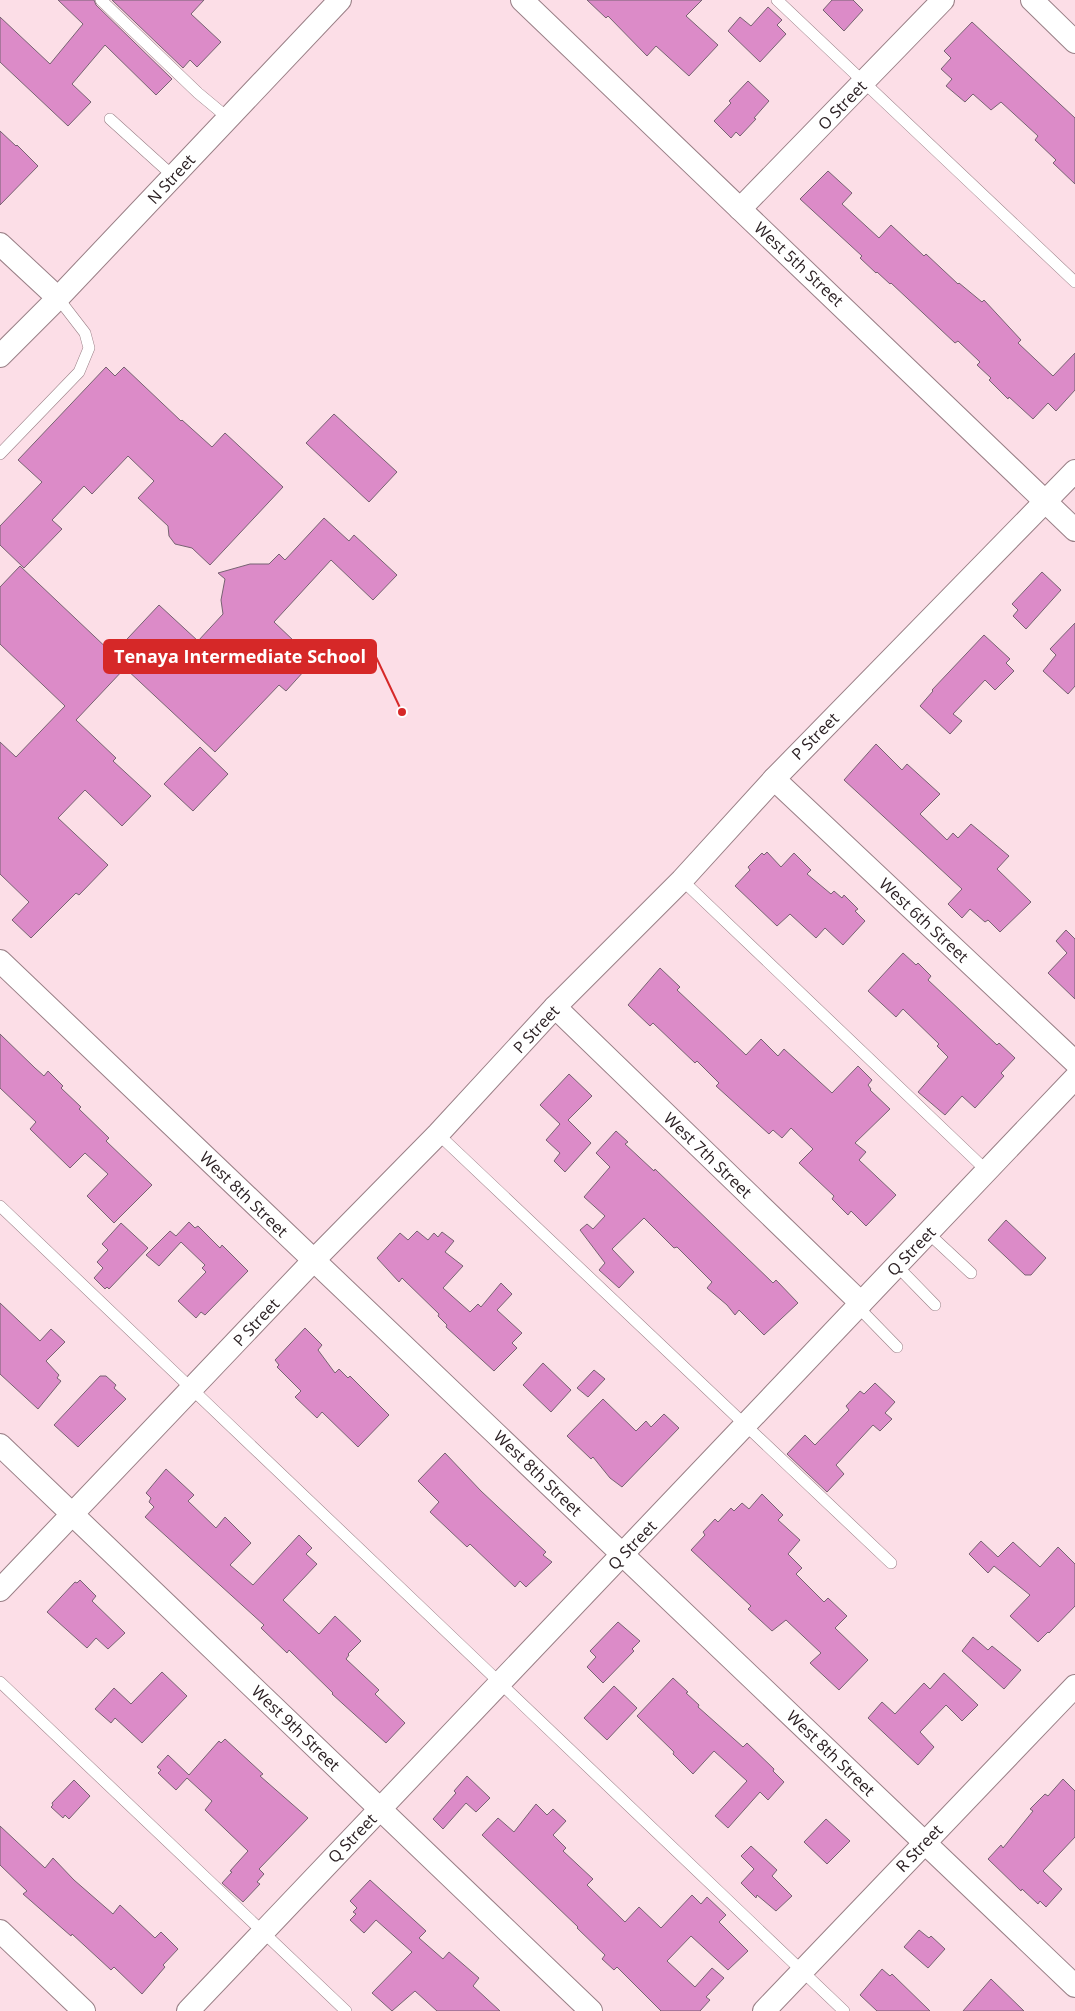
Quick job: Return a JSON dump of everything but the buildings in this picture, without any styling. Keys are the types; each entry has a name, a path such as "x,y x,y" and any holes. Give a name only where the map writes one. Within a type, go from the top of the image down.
{"street":[{"name":"N Street","path":"0,356 58,298 340,0"},
{"name":"West 5th Street","path":"522,0 1075,530"},
{"name":"O Street","path":"740,209 943,0"},
{"path":"1032,0 1075,42"},
{"path":"0,244 58,298"},
{"name":"P Street","path":"0,1590 314,1260 438,1134 556,1007 682,880 774,778 1075,471"},
{"name":"West 6th Street","path":"774,778 1075,1062"},
{"name":"West 8th Street","path":"4,972 314,1260 1075,1986"},
{"name":"West 7th Street","path":"556,1007 859,1305"},
{"name":"Q Street","path":"188,2011 1075,1078"},
{"name":"West 9th Street","path":"0,1445 591,2011"},
{"name":"R Street","path":"764,2011 1075,1686"},
{"path":"0,1931 84,2011"}],"lane":[{"path":"101,0 198,93 228,118"},
{"path":"777,0 1075,282"},
{"path":"110,119 173,176"},
{"path":"0,454 79,372 89,348 85,333 58,298"},
{"path":"682,880 987,1171"},
{"path":"438,1134 891,1564"},
{"path":"0,1206 844,2011"},
{"path":"928,1233 971,1273"},
{"path":"896,1266 935,1305"},
{"path":"859,1305 897,1348"},
{"path":"0,1682 346,2011"}],"place":[{"name":"Tenaya Intermediate School","path":"402,712"}]}
